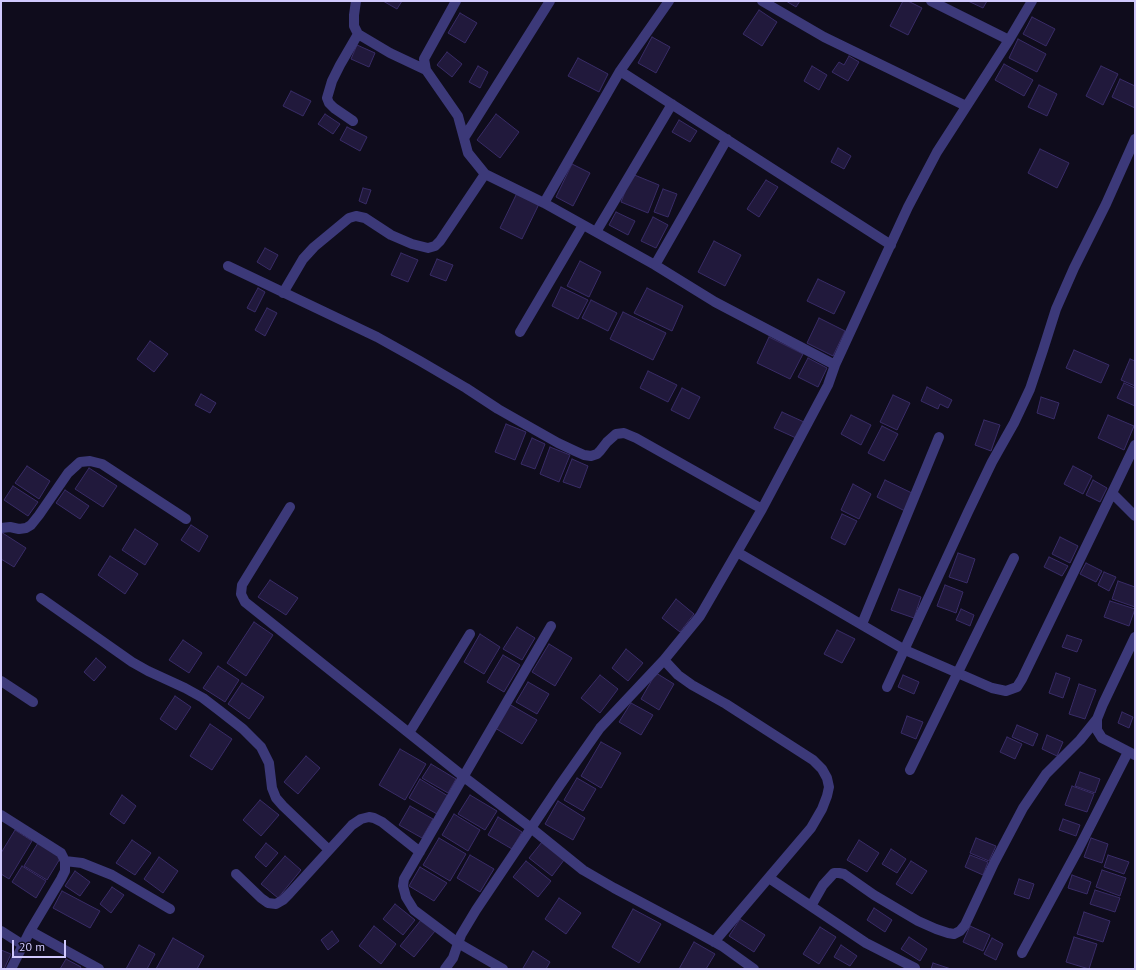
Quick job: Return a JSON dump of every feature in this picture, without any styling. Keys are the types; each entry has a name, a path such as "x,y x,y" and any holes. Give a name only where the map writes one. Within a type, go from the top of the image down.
{"street":[{"path":"356,1 354,26 358,34 390,53 426,70"},
{"path":"456,1 424,59 426,70 458,116 468,153 485,174 544,203 655,265 715,302 835,365"},
{"path":"464,138 550,1"},
{"path":"544,203 620,71 669,1"},
{"path":"762,1 824,37 966,106"},
{"path":"931,1 1009,40"},
{"path":"445,969 453,958 461,935 476,910 600,728 664,660 700,616 762,509 828,386 835,365 908,207 937,152 1009,40 1032,1"},
{"path":"353,120 334,108 329,103 327,98 332,81 340,64 358,34"},
{"path":"620,71 891,244"},
{"path":"596,232 672,104"},
{"path":"887,688 971,505 1030,389 1056,309 1074,268 1106,204 1135,138"},
{"path":"655,265 727,139"},
{"path":"283,293 303,259 314,247 349,218 356,216 365,218 391,235 412,244 428,248 435,246 440,241 485,174"},
{"path":"520,332 583,225"},
{"path":"228,266 377,337 466,388 498,409 575,451 591,456 597,454 616,434 624,433 636,438 762,509"},
{"path":"862,624 939,437"},
{"path":"737,552 905,650 957,674 992,688 1006,691 1017,687 1022,679 1135,445"},
{"path":"1,528 10,527 19,529 26,528 31,525 40,515 68,473 80,462 90,461 102,464 186,519"},
{"path":"1112,493 1135,516"},
{"path":"290,507 242,585 241,594 245,602 583,870 714,942 754,969"},
{"path":"910,770 1014,558"},
{"path":"41,598 132,662 203,698 243,730 261,747 269,763 272,788 276,798 282,806 329,850"},
{"path":"503,969 458,943 414,910 406,897 403,886 404,879 551,626"},
{"path":"409,733 470,634"},
{"path":"811,906 823,885 838,872 844,874 874,895 918,921 948,933 954,934 960,932 994,863 1024,808 1046,774 1080,740 1097,719 1135,637"},
{"path":"664,660 678,675 692,685 726,704 813,760 822,769 827,778 829,787 822,809 811,828 714,942"},
{"path":"1,681 33,702"},
{"path":"1022,953 1132,754 1102,738 1097,730 1097,719"},
{"path":"1,815 61,853 65,862 65,871 60,882 30,931 11,969"},
{"path":"236,874 261,898 268,903 276,904 290,894 352,825 361,819 369,817 382,822 420,852"},
{"path":"65,862 82,863 112,875 170,910"},
{"path":"770,878 866,943 915,968"},
{"path":"1,931 23,944"},
{"path":"30,931 99,969"}],"building":[{"path":"383,1 402,1 397,9"},
{"path":"786,1 800,1 796,7"},
{"path":"903,1 908,1 922,8 908,35 890,26"},
{"path":"968,1 987,1 983,8"},
{"path":"759,10 777,22 762,46 743,34"},
{"path":"460,13 477,23 465,43 448,33"},
{"path":"1032,17 1055,29 1046,46 1023,34"},
{"path":"652,37 670,47 656,73 638,63"},
{"path":"1018,39 1046,54 1037,72 1009,58"},
{"path":"357,45 375,53 369,67 351,59"},
{"path":"447,52 462,64 452,77 437,65"},
{"path":"849,56 859,62 848,81 832,72 839,62 844,65"},
{"path":"578,58 608,74 599,92 568,76"},
{"path":"1004,64 1033,80 1024,96 995,80"},
{"path":"478,66 488,72 480,88 469,82"},
{"path":"812,66 827,75 819,90 804,81"},
{"path":"1101,66 1118,74 1103,105 1086,96"},
{"path":"1120,79 1135,86 1135,108 1112,97"},
{"path":"1039,85 1057,94 1047,116 1028,107"},
{"path":"291,91 311,101 303,116 283,106"},
{"path":"325,114 340,124 333,134 318,124"},
{"path":"496,114 519,132 500,158 477,140"},
{"path":"679,120 697,131 690,142 672,132"},
{"path":"347,127 367,137 360,151 340,140"},
{"path":"838,148 851,156 844,169 831,162"},
{"path":"1040,149 1069,163 1057,188 1028,173"},
{"path":"572,164 590,173 573,206 556,197"},
{"path":"632,174 659,185 648,213 621,202"},
{"path":"766,180 778,187 759,217 747,209"},
{"path":"363,188 371,190 366,204 359,201"},
{"path":"663,189 677,194 668,217 654,212"},
{"path":"517,193 539,204 522,239 500,228"},
{"path":"616,212 635,221 628,235 609,225"},
{"path":"653,217 668,225 656,248 641,241"},
{"path":"714,241 741,255 725,286 698,272"},
{"path":"265,248 278,255 270,270 257,262"},
{"path":"401,253 418,260 408,282 391,275"},
{"path":"437,259 453,265 446,281 430,275"},
{"path":"580,261 601,272 589,297 567,286"},
{"path":"818,279 845,292 834,314 807,301"},
{"path":"561,287 588,300 578,319 552,306"},
{"path":"258,288 265,292 255,312 247,308"},
{"path":"647,288 683,306 672,331 634,313"},
{"path":"591,300 617,313 608,331 582,318"},
{"path":"267,308 277,313 265,336 255,330"},
{"path":"623,312 666,333 653,360 610,339"},
{"path":"819,318 845,331 833,356 807,343"},
{"path":"769,337 803,354 790,379 757,363"},
{"path":"150,341 168,354 154,372 137,359"},
{"path":"1074,350 1109,365 1101,383 1066,368"},
{"path":"808,358 827,368 818,387 798,377"},
{"path":"1130,359 1135,361 1135,386 1121,380"},
{"path":"648,371 677,385 668,402 640,388"},
{"path":"1124,383 1135,388 1135,406 1117,398"},
{"path":"927,387 952,400 948,408 940,404 938,409 921,401"},
{"path":"682,388 700,397 689,419 671,410"},
{"path":"201,394 216,403 210,413 195,405"},
{"path":"893,395 910,403 897,430 880,422"},
{"path":"1041,397 1059,403 1054,419 1037,413"},
{"path":"782,412 804,422 796,438 774,428"},
{"path":"851,415 871,425 861,445 841,434"},
{"path":"1108,415 1134,426 1124,450 1098,438"},
{"path":"984,420 1000,425 991,451 975,445"},
{"path":"506,424 526,432 515,460 495,452"},
{"path":"882,426 898,434 884,461 868,453"},
{"path":"532,438 545,444 535,469 521,464"},
{"path":"550,447 570,455 559,482 540,474"},
{"path":"572,459 588,466 580,488 563,482"},
{"path":"27,466 50,481 39,499 15,483"},
{"path":"1073,466 1092,476 1083,494 1064,484"},
{"path":"89,468 117,486 103,507 75,489"},
{"path":"885,480 914,494 905,511 877,497"},
{"path":"1093,480 1107,488 1100,502 1086,495"},
{"path":"853,484 871,494 859,519 841,510"},
{"path":"13,486 38,502 28,516 4,500"},
{"path":"65,490 89,506 80,519 56,503"},
{"path":"842,514 857,521 845,545 831,538"},
{"path":"191,525 208,536 199,552 181,540"},
{"path":"135,529 158,544 145,565 122,550"},
{"path":"1,532 26,548 14,567 1,559"},
{"path":"1060,537 1078,546 1070,563 1052,554"},
{"path":"958,553 975,559 967,583 949,577"},
{"path":"110,556 138,574 125,594 98,575"},
{"path":"1049,557 1068,566 1062,576 1044,567"},
{"path":"1086,563 1102,571 1096,582 1080,574"},
{"path":"1104,572 1116,577 1109,591 1098,585"},
{"path":"270,580 298,598 286,615 258,597"},
{"path":"1118,581 1135,587 1135,607 1112,599"},
{"path":"945,585 963,592 956,613 937,606"},
{"path":"899,589 921,597 914,618 891,610"},
{"path":"676,599 694,614 680,632 662,618"},
{"path":"1110,601 1135,609 1129,626 1104,617"},
{"path":"961,609 974,615 970,626 956,620"},
{"path":"254,622 273,635 246,676 227,663"},
{"path":"517,627 535,638 522,660 503,649"},
{"path":"837,630 855,639 842,663 824,654"},
{"path":"480,634 500,647 484,674 464,662"},
{"path":"1067,635 1082,640 1077,652 1062,647"},
{"path":"183,640 202,653 189,673 169,660"},
{"path":"549,644 572,658 555,686 532,672"},
{"path":"626,649 643,663 628,681 612,668"},
{"path":"503,655 520,665 504,692 487,682"},
{"path":"96,658 106,667 94,681 84,672"},
{"path":"218,666 239,680 225,702 203,688"},
{"path":"656,673 674,684 659,710 641,699"},
{"path":"1056,673 1070,678 1063,698 1049,693"},
{"path":"600,675 618,689 600,713 581,698"},
{"path":"903,675 919,682 914,694 898,687"},
{"path":"528,682 549,694 537,714 516,702"},
{"path":"242,683 264,697 249,719 228,704"},
{"path":"1079,684 1096,690 1085,719 1069,714"},
{"path":"175,696 191,707 176,730 160,719"},
{"path":"631,703 653,715 641,735 619,722"},
{"path":"509,704 537,720 522,744 495,728"},
{"path":"1122,712 1133,717 1129,728 1118,723"},
{"path":"907,716 923,722 916,739 901,733"},
{"path":"210,724 232,739 212,770 190,756"},
{"path":"1017,725 1038,734 1033,746 1012,737"},
{"path":"1047,735 1063,742 1057,756 1042,749"},
{"path":"1007,737 1022,744 1015,759 1000,752"},
{"path":"601,742 621,753 601,788 581,776"},
{"path":"400,749 426,764 405,800 379,785"},
{"path":"306,756 320,768 298,794 284,782"},
{"path":"431,764 456,779 448,793 422,778"},
{"path":"1080,772 1100,779 1095,793 1075,786"},
{"path":"577,778 596,789 583,811 564,800"},
{"path":"420,779 448,796 437,814 409,798"},
{"path":"1072,786 1094,794 1087,812 1065,805"},
{"path":"122,795 136,806 124,824 110,814"},
{"path":"470,795 497,811 485,830 458,814"},
{"path":"260,800 279,815 261,836 243,820"},
{"path":"558,801 585,818 573,840 545,824"},
{"path":"410,806 433,819 422,838 399,825"},
{"path":"454,814 480,830 468,851 442,835"},
{"path":"498,817 522,832 512,849 488,835"},
{"path":"1063,819 1080,825 1076,836 1059,830"},
{"path":"15,830 32,841 9,879 1,874 1,853"},
{"path":"439,838 466,854 450,881 423,865"},
{"path":"976,838 996,846 989,861 970,853"},
{"path":"1091,838 1108,844 1102,863 1084,857"},
{"path":"132,840 151,853 135,875 116,863"},
{"path":"859,840 879,853 867,872 847,860"},
{"path":"542,842 564,860 552,876 529,858"},
{"path":"38,843 61,857 47,880 24,866"},
{"path":"266,843 278,853 266,867 255,857"},
{"path":"891,849 906,859 897,873 882,864"},
{"path":"470,855 494,869 480,892 457,878"},
{"path":"970,855 988,862 983,875 965,867"},
{"path":"1108,855 1129,862 1124,874 1104,867"},
{"path":"285,856 301,870 278,898 261,884"},
{"path":"159,857 178,871 163,893 144,879"},
{"path":"526,861 551,881 538,897 513,877"},
{"path":"911,861 927,871 912,894 896,884"},
{"path":"22,866 46,881 36,898 12,882"},
{"path":"420,867 447,883 434,901 409,886"},
{"path":"1102,870 1126,878 1120,896 1096,887"},
{"path":"75,871 90,882 80,896 65,886"},
{"path":"1072,875 1091,882 1087,894 1068,888"},
{"path":"1019,879 1034,884 1029,899 1014,894"},
{"path":"112,887 124,895 111,913 100,904"},
{"path":"1095,890 1120,898 1115,912 1090,904"},
{"path":"62,891 100,911 90,928 53,908"},
{"path":"559,898 581,913 566,934 545,919"},
{"path":"395,904 415,920 403,935 383,919"},
{"path":"874,908 892,920 885,932 867,920"},
{"path":"633,909 661,924 639,963 612,947"},
{"path":"1084,912 1110,921 1103,942 1077,934"},
{"path":"740,919 765,935 754,952 729,936"},
{"path":"421,920 435,931 414,957 400,946"},
{"path":"374,926 396,944 381,964 359,946"},
{"path":"970,926 990,935 983,951 963,942"},
{"path":"820,927 836,937 819,964 803,954"},
{"path":"332,931 339,941 328,950 321,940"},
{"path":"909,937 927,949 920,961 901,949"},
{"path":"1074,937 1097,944 1089,969 1066,962"},
{"path":"173,938 204,956 197,969 156,969"},
{"path":"992,938 1003,944 996,960 984,954"},
{"path":"694,942 715,954 706,969 679,969"},
{"path":"139,945 155,954 147,969 126,969"},
{"path":"841,945 857,956 850,966 834,957"},
{"path":"1,950 11,954 4,969 1,969"},
{"path":"533,951 550,962 546,969 523,968"},
{"path":"66,959 81,967 80,969 60,969"},
{"path":"933,963 951,969 931,969"}]}
